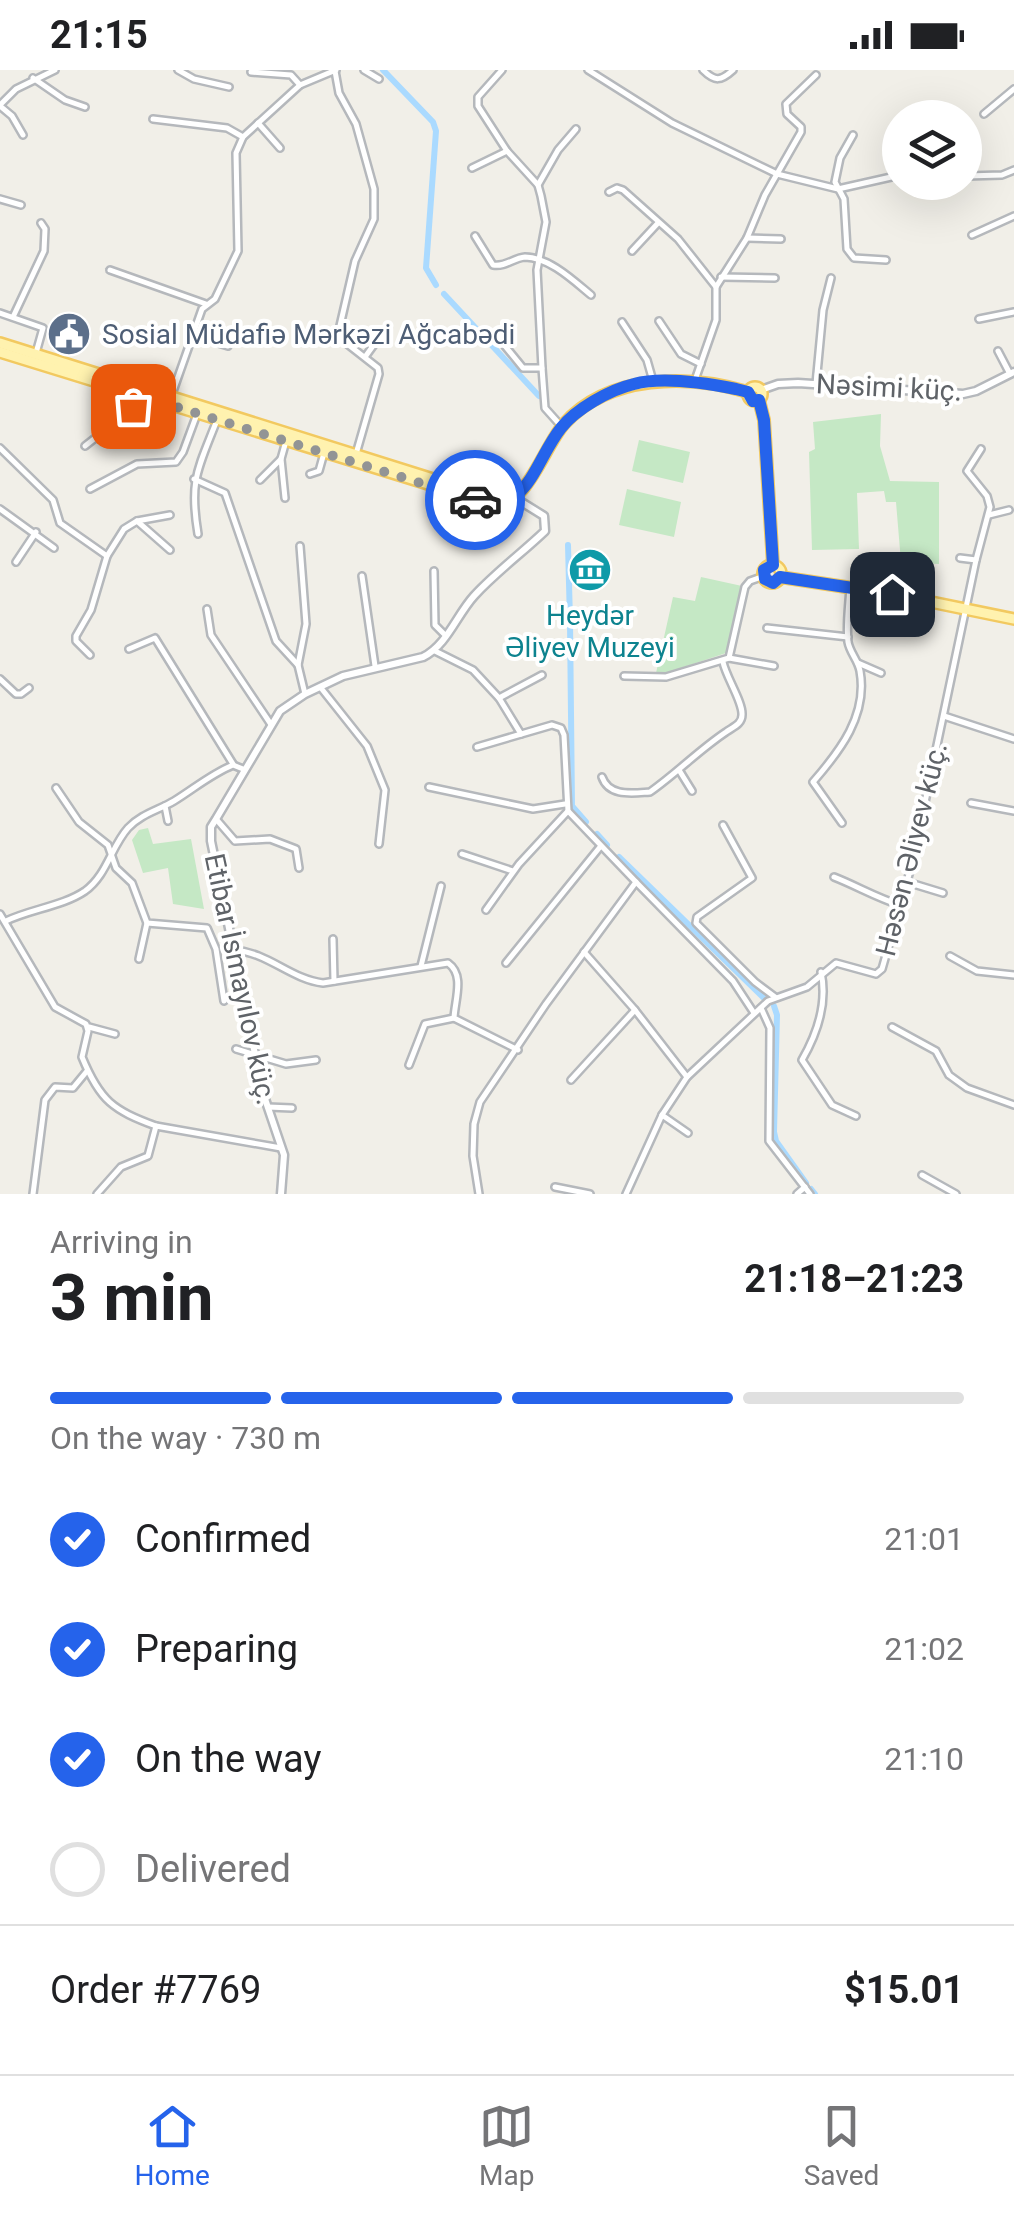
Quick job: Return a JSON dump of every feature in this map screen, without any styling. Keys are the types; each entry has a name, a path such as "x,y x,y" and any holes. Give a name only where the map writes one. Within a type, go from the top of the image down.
{"main road":[{"path":"0,346 496,498 516,498"},
{"path":"0,346 138,395 487,504 504,504 516,498 562,427 609,394 653,382 748,392 752,387 760,395 764,420 773,565 780,571 780,577"},
{"path":"773,565 766,567 764,576 770,583 780,577 850,587 1014,619"}],"street":[{"path":"23,135 12,116 0,106 16,88 55,70"},
{"path":"178,70 194,79 229,87"},
{"path":"171,397 206,304 215,299 238,251 236,153 243,137 300,85 335,70 340,93 356,124 374,189 374,219 355,261 339,330 341,339 378,368 380,374 356,454"},
{"path":"364,70 379,79"},
{"path":"502,70 478,96 478,106 507,150 538,186 546,222 538,260 537,294 545,408 562,427"},
{"path":"588,70 672,123 776,174 838,189 882,179"},
{"path":"703,70 718,80 733,70"},
{"path":"251,72 291,75 300,85"},
{"path":"694,384 716,320 716,287 801,132 801,127 787,114 786,104 816,75"},
{"path":"33,78 64,100 85,107"},
{"path":"984,114 1014,89"},
{"path":"153,120 227,128 243,137"},
{"path":"258,123 280,148"},
{"path":"538,186 558,150 576,129"},
{"path":"853,135 840,158 835,182 844,199 849,255 886,260"},
{"path":"472,168 507,150"},
{"path":"982,176 1014,170"},
{"path":"609,192 624,190 678,238 716,287"},
{"path":"0,198 21,205"},
{"path":"972,235 1014,216"},
{"path":"13,317 44,251 45,229 41,223"},
{"path":"632,250 658,223"},
{"path":"475,236 498,267 520,258 538,260 591,295"},
{"path":"746,238 781,239"},
{"path":"110,270 206,304"},
{"path":"721,276 775,278"},
{"path":"816,384 831,278"},
{"path":"0,312 42,328 36,354"},
{"path":"979,318 1014,312"},
{"path":"622,322 646,360 653,382"},
{"path":"659,322 681,354 701,364"},
{"path":"192,336 228,346"},
{"path":"364,358 378,339"},
{"path":"506,346 523,368 542,368"},
{"path":"998,351 1012,373"},
{"name":"Nəsimi küç.","path":"760,395 778,384 963,394 1012,373"},
{"path":"85,446 127,413 138,395"},
{"path":"90,489 137,464 176,462 197,414"},
{"path":"198,534 192,499 194,479 217,420"},
{"path":"286,441 281,459 286,498"},
{"path":"0,448 53,500 60,523 108,556"},
{"path":"981,449 967,471 987,496 989,514 1009,510"},
{"path":"310,474 319,471 324,453"},
{"path":"260,480 281,459"},
{"path":"194,479 225,493 276,640 298,665"},
{"path":"516,498 544,516 545,531 511,558 470,600 434,651 474,670 499,698 521,734"},
{"path":"0,509 54,548"},
{"name":"Həsən Əliyev küç.","path":"626,1194 662,1115 687,1077 761,1008 775,996 807,988 836,963 876,974 882,969 907,882 989,514"},
{"path":"90,656 76,636 91,610 108,556 124,529 170,515"},
{"path":"138,522 170,550"},
{"path":"16,562 36,532"},
{"path":"300,546 306,624 298,665 305,694"},
{"path":"960,558 976,560"},
{"path":"434,570 436,625 445,635"},
{"path":"362,576 375,666"},
{"path":"602,777 612,791 650,792 742,719 726,660 745,587 764,576"},
{"path":"842,824 813,782 852,729 861,680 848,637 850,587"},
{"path":"207,609 211,635 270,723"},
{"path":"767,628 848,637"},
{"path":"129,649 156,638 233,764 242,769"},
{"name":"Etibar İsmayılov küç.","path":"281,1194 281,1148 255,1053 211,841 216,819 242,769 280,711 343,676 434,651"},
{"path":"624,676 666,677 726,660 774,666"},
{"path":"858,663 882,672"},
{"path":"499,698 542,675"},
{"path":"0,678 16,694 29,688"},
{"path":"321,688 366,746 385,790 379,844"},
{"path":"944,716 1014,739"},
{"path":"477,747 552,725 560,728 564,735 566,808 733,982 755,1014"},
{"path":"6,921 32,908 82,893 100,875 130,826 233,764"},
{"path":"679,770 692,791"},
{"path":"429,786 533,808 566,808"},
{"path":"56,788 79,822 108,845 116,868 132,882 147,923 139,959"},
{"path":"971,803 1014,812"},
{"path":"164,806 168,821"},
{"path":"486,910 566,808"},
{"path":"216,819 235,840 270,839 296,849 299,868"},
{"path":"724,825 752,878 697,918 696,923 764,990 775,996"},
{"path":"506,963 600,847"},
{"path":"612,860 620,852"},
{"path":"462,854 513,871"},
{"path":"834,877 901,905"},
{"path":"478,1194 472,1156 480,1102 636,882"},
{"path":"907,882 943,893"},
{"path":"422,966 440,886"},
{"path":"0,914 55,1007 88,1028 114,1034"},
{"name":"Etibar İsmayılov küç.","path":"147,923 207,928 216,949 224,1000"},
{"path":"333,939 334,981"},
{"path":"234,950 265,956 313,982 448,963 457,970 454,1018"},
{"path":"584,952 636,1010 687,1077"},
{"path":"950,956 976,970 1014,975"},
{"path":"822,972 819,1026 802,1060 832,1105 856,1116"},
{"path":"761,1008 770,1028 769,1141 810,1194"},
{"path":"571,1080 636,1010"},
{"path":"409,1065 425,1024 454,1018 518,1050"},
{"path":"892,1026 936,1051 948,1075 967,1088 1014,1105"},
{"path":"88,1028 82,1057 108,1104 156,1126 281,1148"},
{"path":"236,1049 286,1064 316,1060"},
{"path":"33,1194 45,1100 55,1087 74,1088 88,1071"},
{"path":"268,1107 292,1108"},
{"path":"662,1115 688,1133"},
{"path":"96,1194 121,1167 148,1156 156,1126"},
{"path":"922,1175 956,1194"},
{"path":"556,1187 590,1194"},
{"path":"797,1194 804,1187"}],"green space":[{"path":"881,414 880,446 890,481 939,482 939,564 901,562 896,502 886,502 884,491 857,493 859,549 812,550 809,452 815,449 813,422"},
{"path":"639,440 690,452 683,483 632,471"},
{"path":"627,489 681,502 674,537 619,525"},
{"path":"701,577 742,586 729,652 656,673 673,597 695,601"},
{"path":"148,828 153,844 191,839 204,909 173,904 168,868 143,873 132,840 139,830"}],"waterway":[{"path":"383,70 433,122 436,131 426,268 436,285"},
{"path":"444,294 539,396"},
{"path":"568,545 570,621"},
{"path":"570,622 572,806 586,822"},
{"path":"597,834 607,845"},
{"path":"619,857 765,999"},
{"path":"774,1006 774,1132 776,1141 806,1183"},
{"path":"811,1189 815,1194"}],"way so far":[{"path":"133,406 138,395 475,500"}],"place":[{"name":"Sosial Müdafiə Mərkəzi Ağcabədi","path":"69,334"},
{"name":"Heydər Əliyev Muzeyi","path":"590,570"}],"route":[{"path":"475,500 496,505 516,498 562,427 594,402 628,386 653,382 736,389 748,392 753,401 759,400 764,420 773,565 764,570 765,579 773,583 780,577 892,594"}]}
